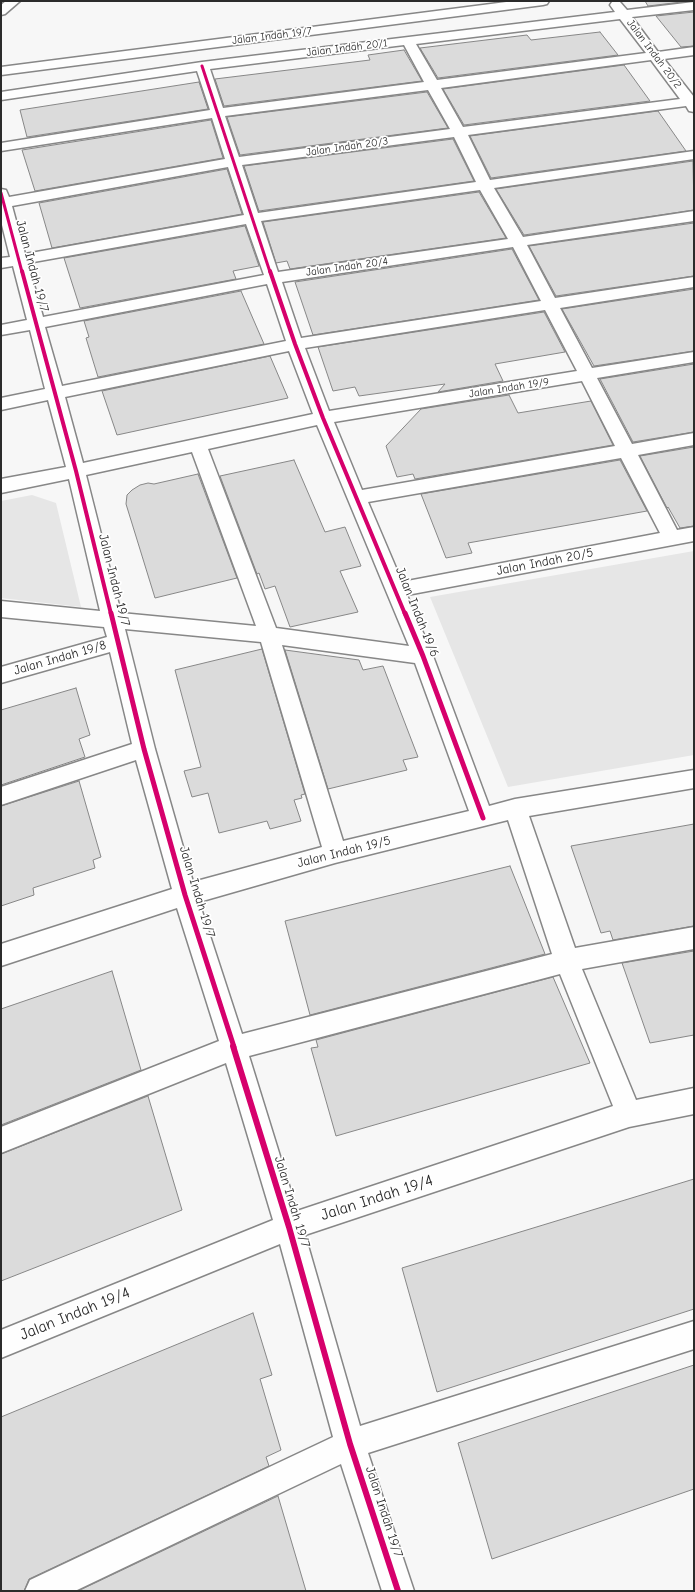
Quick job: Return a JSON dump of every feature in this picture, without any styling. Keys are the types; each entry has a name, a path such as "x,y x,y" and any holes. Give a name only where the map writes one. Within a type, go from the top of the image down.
{"street":[{"path":"1,11 14,1"},
{"name":"Jalan Indah 19/7","path":"1,71 543,1"},
{"name":"Jalan Indah 20/2","path":"613,1 693,104"},
{"name":"Jalan Indah 20/1","path":"1,96 202,66 694,6"},
{"path":"408,41 459,132 485,186 518,242 672,538"},
{"path":"1,147 217,113 694,51"},
{"name":"Jalan Indah 19/6","path":"202,66 295,344 323,418 397,590 483,818"},
{"name":"Jalan Indah 20/3","path":"2,200 234,162 459,132 693,104"},
{"path":"10,262 252,218 694,155"},
{"name":"Jalan Indah 19/7","path":"2,200 10,262 36,324 56,392 144,749 185,895 289,1227 350,1444 398,1591"},
{"name":"Jalan Indah 20/4","path":"1,330 273,278 694,216"},
{"path":"1,404 295,344 694,282"},
{"name":"Jalan Indah 19/9","path":"76,471 323,418 694,357"},
{"path":"358,497 694,439"},
{"path":"198,445 269,635 335,853"},
{"path":"1,486 76,471"},
{"name":"Jalan Indah 20/5","path":"397,590 694,534"},
{"path":"1,610 269,635 423,656"},
{"name":"Jalan Indah 19/8","path":"1,675 118,642"},
{"path":"1,796 144,749"},
{"name":"Jalan Indah 19/5","path":"1,955 185,895 335,853 515,810 694,779"},
{"path":"515,810 567,961 629,1114"},
{"path":"1,1140 234,1048 567,961 694,938"},
{"name":"Jalan Indah 19/4","path":"1,1344 289,1227 629,1114 694,1100"},
{"path":"41,1591 350,1444 694,1335"}],"shaded area":[{"path":"32,495 56,503 81,607 1,598 1,501"},
{"path":"694,551 694,755 508,787 430,597"}],"building":[{"path":"645,1 690,1 648,6"},
{"path":"694,12 694,46 681,47 656,16"},
{"path":"600,32 618,55 438,78 420,48 527,35 531,40"},
{"path":"404,50 422,81 224,106 215,79 370,60 368,55"},
{"path":"624,65 650,101 464,125 443,89"},
{"path":"199,82 208,109 27,137 20,110"},
{"path":"427,92 448,128 240,155 227,117"},
{"path":"658,111 686,151 491,178 470,136"},
{"path":"211,120 223,158 35,191 22,150"},
{"path":"453,139 474,181 259,211 244,166"},
{"path":"693,161 694,210 524,235 496,189"},
{"path":"227,169 242,214 52,248 39,203"},
{"path":"479,192 506,238 290,269 287,261 276,263 263,222"},
{"path":"694,223 694,276 556,296 529,246"},
{"path":"245,226 259,266 233,271 236,279 80,308 64,258"},
{"path":"512,249 539,300 313,335 295,282"},
{"path":"694,289 694,351 594,366 562,309"},
{"path":"241,291 264,344 98,377 86,338 89,337 84,321"},
{"path":"544,312 565,352 495,364 503,381 438,392 445,384 359,396 355,387 333,391 318,347"},
{"path":"270,356 288,398 117,435 102,391"},
{"path":"694,364 694,432 633,442 600,379"},
{"path":"509,395 518,413 591,401 613,445 415,479 413,474 397,477 386,446 421,409"},
{"path":"694,447 694,526 680,528 668,507 667,508 640,456"},
{"path":"294,460 325,532 345,527 361,566 340,571 358,612 290,627 275,586 265,589 259,573 257,574 220,476"},
{"path":"620,460 647,511 468,543 472,553 446,558 421,494"},
{"path":"198,474 237,578 155,598 126,504 127,495 140,485 148,483 154,484"},
{"path":"262,649 305,794 301,795 302,798 294,800 301,821 270,829 267,821 219,833 208,793 192,797 184,771 201,767 175,670"},
{"path":"285,650 359,660 363,670 383,666 418,757 403,760 407,770 328,789"},
{"path":"76,688 90,735 79,739 85,757 1,785 1,710"},
{"path":"79,781 101,857 93,860 95,868 33,888 34,895 1,906 1,806"},
{"path":"694,824 694,926 613,940 610,931 601,933 571,846"},
{"path":"510,866 545,954 310,1015 285,921"},
{"path":"694,951 694,1035 650,1043 622,963"},
{"path":"112,971 141,1070 1,1125 1,1009"},
{"path":"553,977 590,1063 336,1136 311,1048 318,1047 316,1040"},
{"path":"148,1096 182,1210 1,1281 1,1154"},
{"path":"694,1179 694,1309 437,1392 402,1268"},
{"path":"253,1313 272,1375 260,1379 281,1450 266,1457 269,1466 29,1579 24,1591 1,1591 1,1417"},
{"path":"694,1365 694,1489 492,1559 458,1443"},
{"path":"278,1496 306,1591 78,1591"}],"cycle path":[{"path":"202,66 295,344 323,418 423,656 483,818"},
{"path":"1,193 76,471 144,749 185,895 289,1227 350,1444 398,1591"}]}
